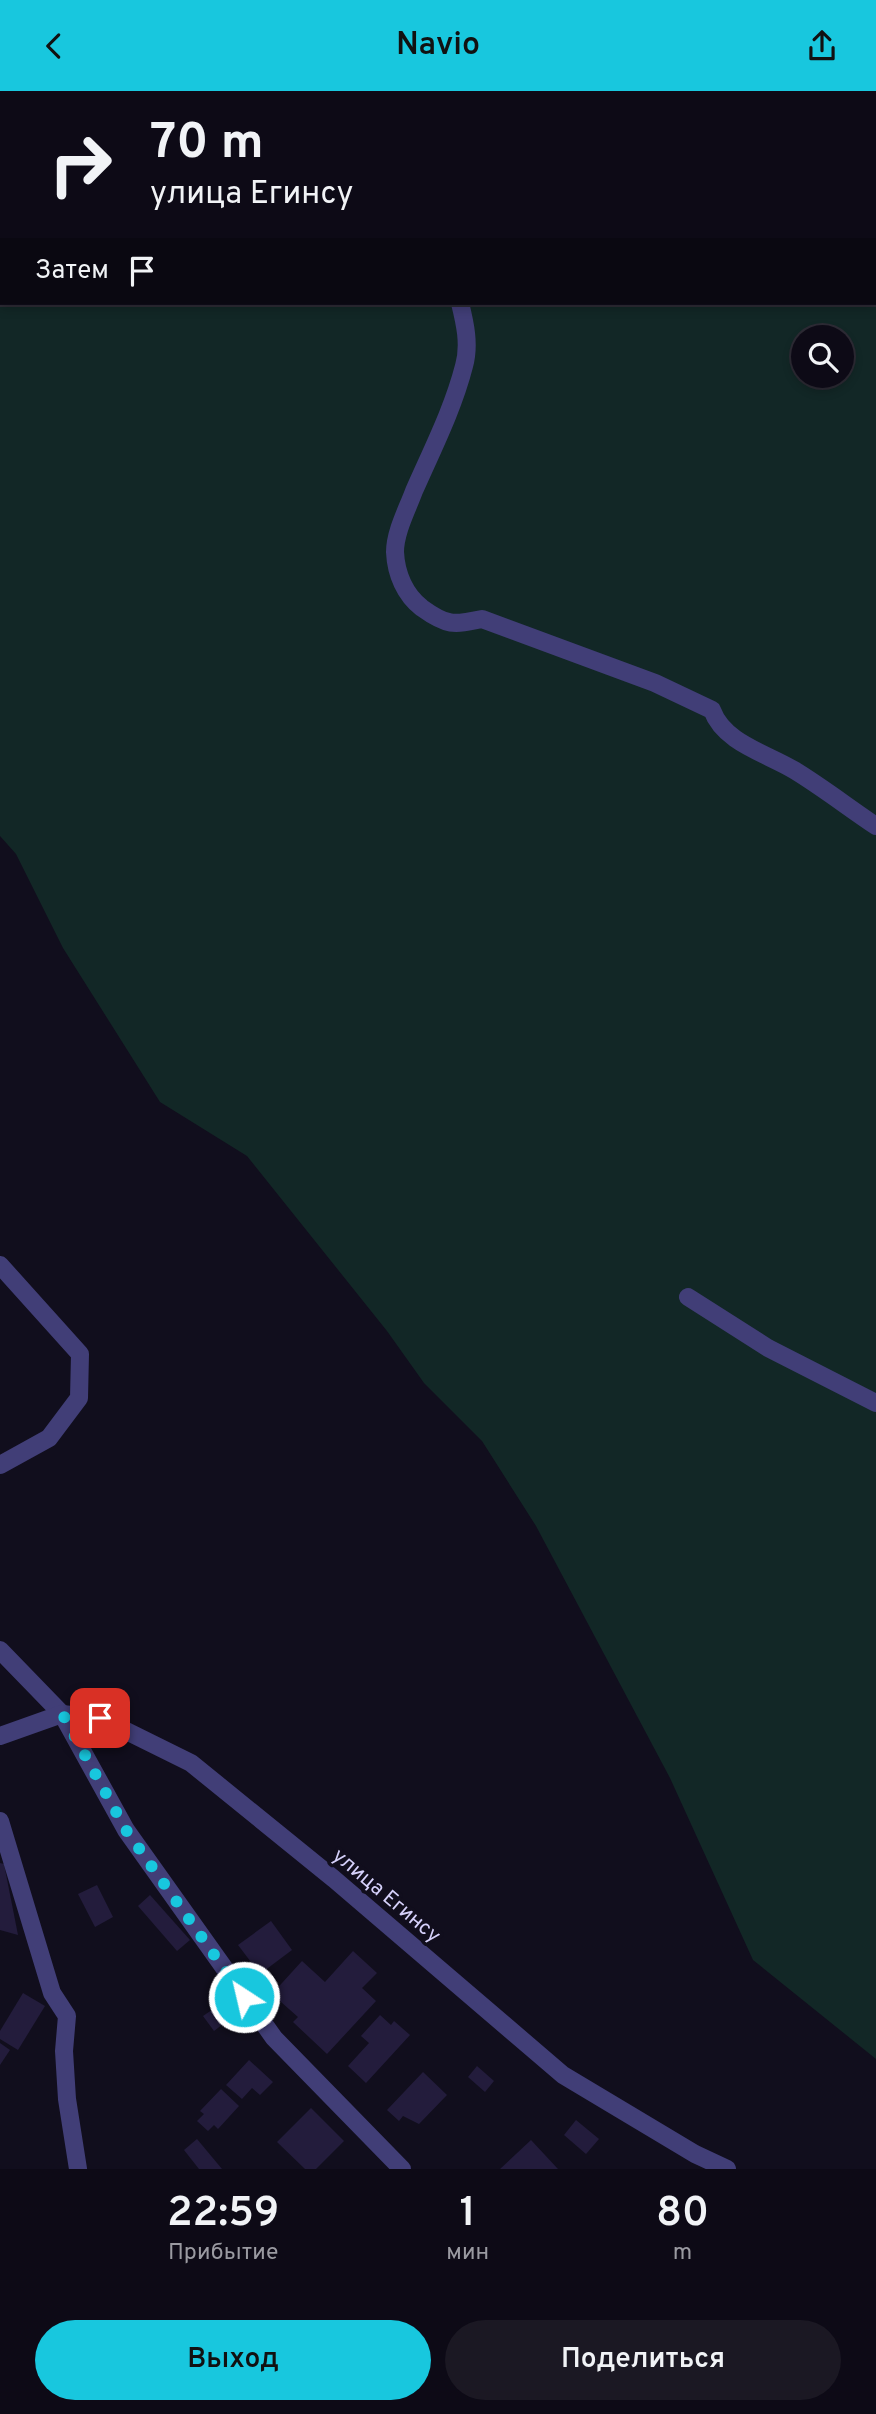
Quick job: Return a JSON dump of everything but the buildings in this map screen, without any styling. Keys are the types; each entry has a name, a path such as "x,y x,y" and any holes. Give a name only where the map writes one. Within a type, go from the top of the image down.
{"street":[{"path":"461,305 467,329 465,363 454,398 402,520 395,551 399,577 411,600 432,615 453,625 482,619 654,683 712,710 716,721 734,738 794,770 876,827"},
{"path":"0,1265 80,1354 79,1398 49,1438 0,1465"},
{"path":"688,1297 768,1348 876,1403"},
{"path":"0,1650 62,1713 126,1830 274,2038 402,2169"},
{"name":"улица Егинсу","path":"0,1737 62,1713 100,1718 191,1763 334,1879 563,2075 695,2154 727,2169"},
{"path":"0,1821 52,1993 67,2016 67,2099 78,2169"}],"green space":[{"path":"0,305 876,305 876,2059 753,1960 670,1778 536,1526 482,1441 424,1383 387,1331 247,1156 160,1102 63,948 16,854 0,836"}],"route":[{"path":"100,1718 62,1713 126,1830 244,1997"}]}
